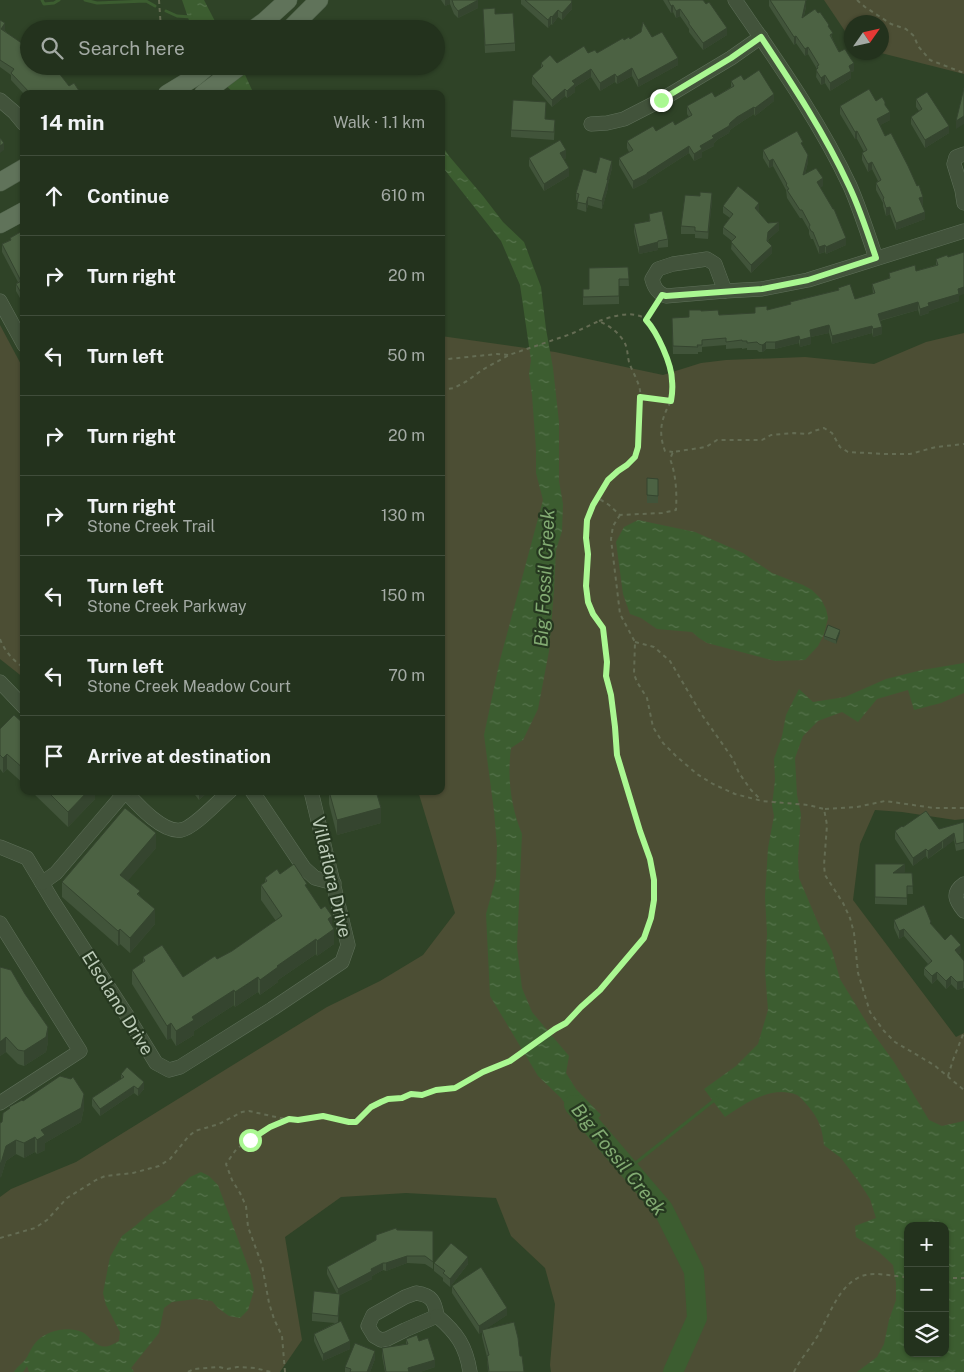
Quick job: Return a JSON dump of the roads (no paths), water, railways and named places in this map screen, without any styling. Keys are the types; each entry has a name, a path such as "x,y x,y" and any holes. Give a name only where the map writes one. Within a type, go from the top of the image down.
{"main road":[{"path":"266,20 288,0"},
{"path":"299,20 319,0"},
{"path":"173,90 196,75"},
{"path":"207,90 228,75"},
{"path":"0,182 20,170"},
{"path":"0,224 20,213"}],"street":[{"path":"735,0 797,91 841,170 858,208 876,258"},
{"path":"591,124 624,119 661,100 731,58 761,37"},
{"path":"0,100 20,119"},
{"path":"964,154 956,157 954,164 964,203"},
{"path":"725,291 715,264 707,259 673,264 658,269 652,279 654,287 662,295 666,296 762,289 808,280 964,231"},
{"path":"0,301 20,338"},
{"path":"0,682 20,703"},
{"path":"42,883 56,874 122,795"},
{"path":"129,795 146,813 165,827 181,830 194,823 226,795"},
{"path":"255,795 304,868 314,878 334,883"},
{"name":"Villaflora Drive","path":"312,795 348,944 342,962"},
{"name":"Elsolano Drive","path":"0,848 27,858 156,1063 169,1070 180,1067 342,962"},
{"path":"964,884 958,888 956,896 957,902 964,911"},
{"path":"0,923 80,1051 0,1102"},
{"path":"438,1316 404,1330 387,1340 381,1340 374,1336 368,1326 373,1315 405,1297 416,1293 425,1294 435,1305 438,1316 450,1328 462,1345 468,1359 470,1372"}],"water":[{"path":"182,0 204,0 214,20 189,20"},
{"path":"213,75 245,75 252,90 231,90"},
{"path":"445,150 503,222 524,242 541,287 553,368 559,422 559,481 563,504 562,531 556,550 549,651 538,709 523,740 511,748 510,781 515,813 522,834 517,947 522,988 532,1012 569,1056 566,1073 576,1089 601,1115 586,1132 561,1098 538,1076 490,996 486,914 496,878 497,846 484,735 500,660 543,500 536,473 536,449 529,374 531,360 520,285 501,241 445,170"},
{"path":"638,520 695,532 743,553 772,573 812,590 821,599 828,618 824,634 818,646 805,660 775,661 707,643 692,632 657,629 641,618 630,614 623,594 616,542 624,527"},
{"path":"964,663 964,693 941,703 914,710 908,690 877,699 858,722 842,712 818,721 803,736 795,758 797,795 801,814 798,858 799,878 832,951 840,979 929,1120 942,1126 964,1121 964,1372 857,1372 877,1357 884,1344 896,1300 893,1265 879,1252 856,1237 855,1226 876,1218 870,1199 841,1158 824,1145 817,1120 812,1111 797,1095 788,1092 778,1092 759,1097 725,1117 704,1089 736,1066 758,1044 768,1010 765,971 767,934 765,897 768,848 774,816 772,805 775,780 774,759 782,736 786,715 799,689 813,702 845,697 886,679 922,670"},
{"path":"201,1172 209,1176 218,1185 250,1272 254,1290 248,1310 240,1318 229,1316 212,1301 196,1299 172,1302 164,1308 159,1333 131,1368 133,1372 29,1372 27,1366 23,1372 14,1372 26,1359 37,1341 47,1334 58,1330 71,1329 82,1332 101,1346 119,1341 120,1332 106,1305 103,1293 110,1257 122,1236 156,1208 169,1200 190,1177"}],"waterway":[{"path":"42,0 44,4 54,3 59,0"},
{"path":"85,0 97,3 146,1 155,6"},
{"path":"166,11 177,16 191,17"},
{"path":"628,1169 717,1098"},
{"name":"Big Fossil Creek","path":"574,1105 663,1209 694,1271 697,1318 673,1372"}]}
